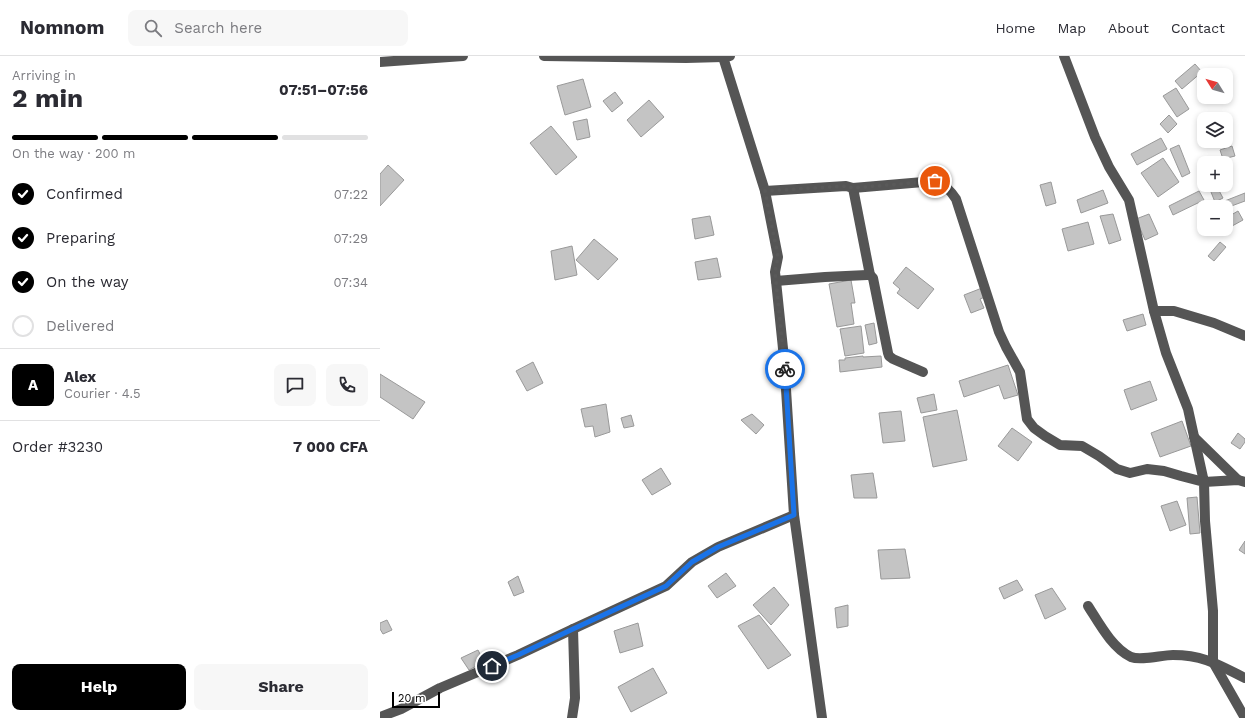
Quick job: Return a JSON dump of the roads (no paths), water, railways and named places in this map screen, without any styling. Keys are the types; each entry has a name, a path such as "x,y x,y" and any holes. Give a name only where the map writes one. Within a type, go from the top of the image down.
{"street":[{"path":"380,62 463,56"},
{"path":"544,56 727,57 765,191 778,257 775,272 784,358 794,515 822,718"},
{"path":"1064,56 1094,137 1128,200 1154,311 1166,353 1188,409 1204,482 1205,521 1213,611 1213,662 1245,718"},
{"path":"765,191 846,186 853,188 935,181 944,185 956,199 999,332 1020,372 1027,420 1034,428 1060,445 1082,446 1117,469 1130,473 1147,469 1164,470 1204,482 1242,481"},
{"path":"853,188 870,275 872,278 889,356 893,360 923,372"},
{"path":"776,281 870,275"},
{"path":"1154,311 1174,311 1214,323 1245,336"},
{"path":"1194,437 1242,481"},
{"path":"380,717 401,709 440,688 518,655 666,586 692,562 718,547 794,515"},
{"path":"1088,606 1102,628 1118,648 1132,657 1148,658 1173,655 1202,658 1245,678"},
{"path":"572,718 575,698 573,629"}]}
